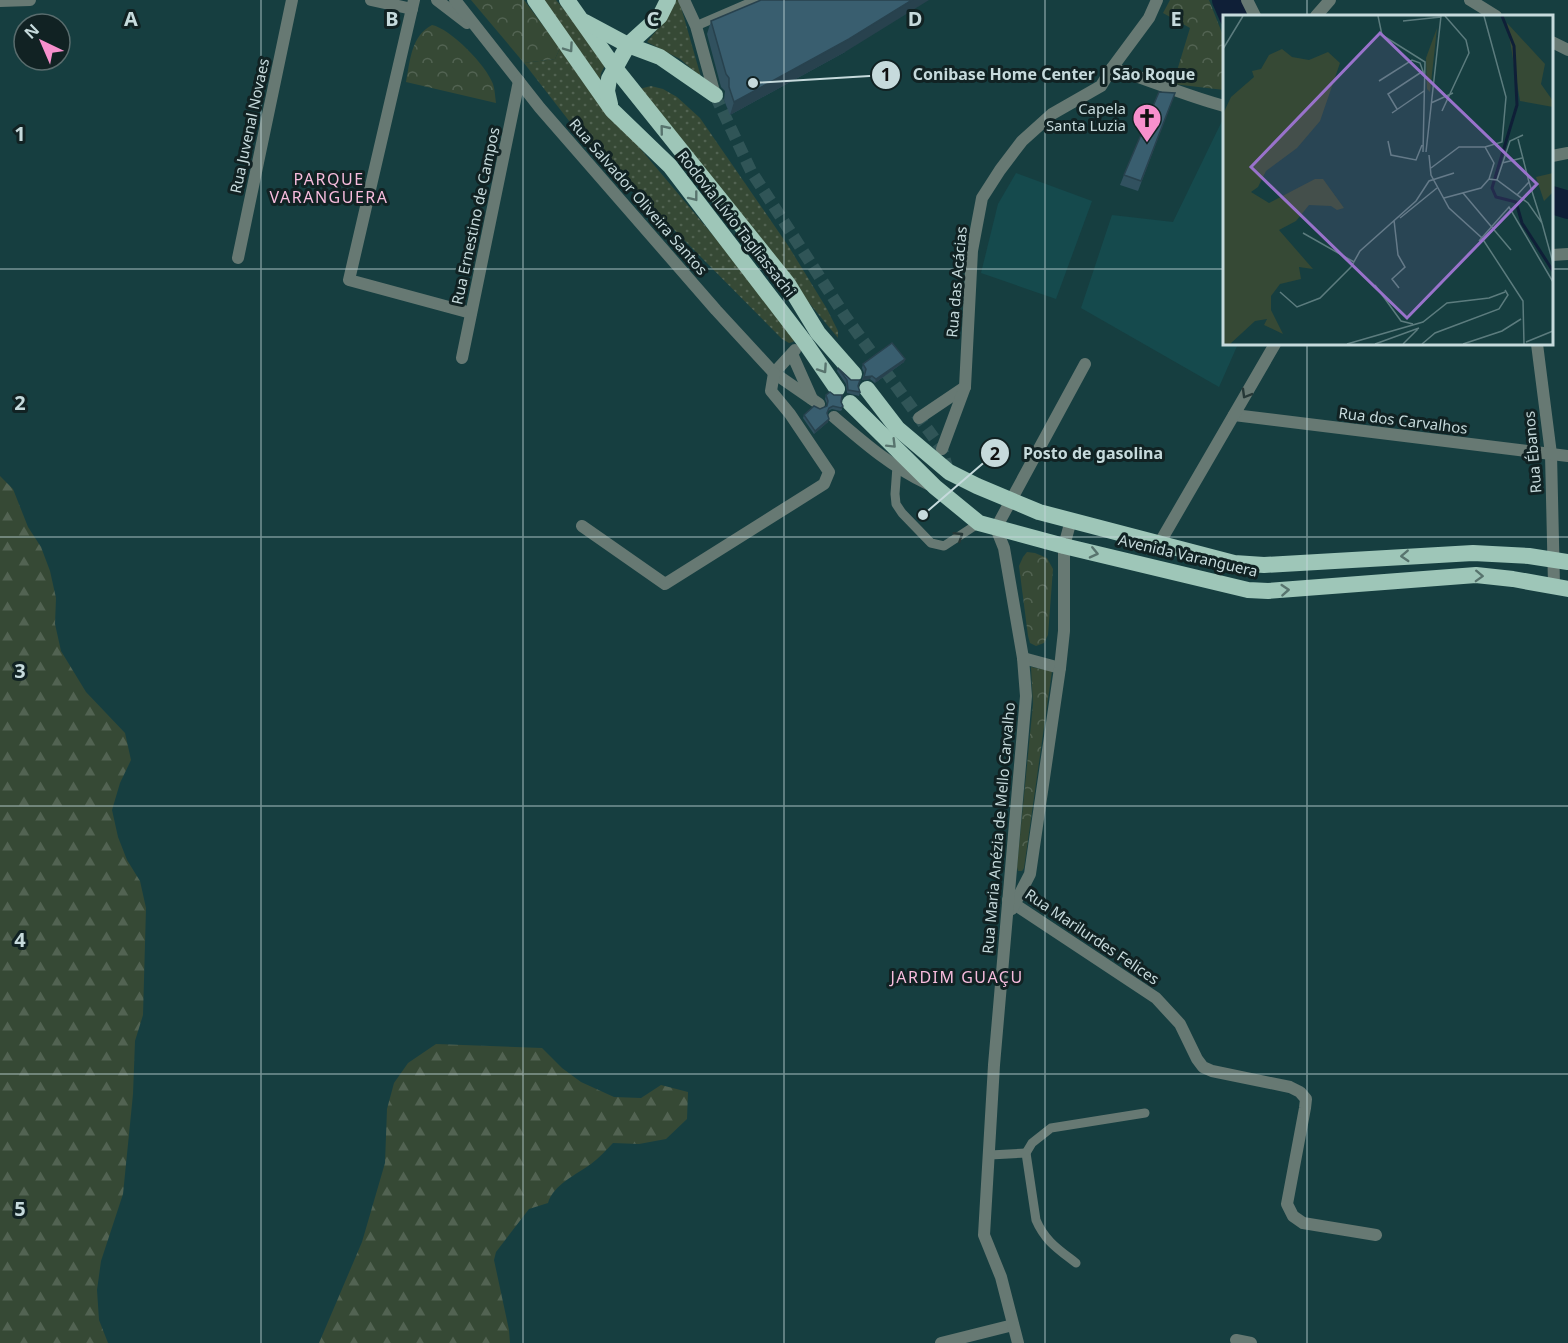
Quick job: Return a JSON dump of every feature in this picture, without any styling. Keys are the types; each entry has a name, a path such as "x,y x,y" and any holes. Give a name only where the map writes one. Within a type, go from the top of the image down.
{"highway":[{"name":"Rodovia Lívio Tagliassachi","path":"535,0 612,110 670,166 804,341 837,389"},
{"name":"Rodovia Lívio Tagliassachi","path":"567,0 615,68 788,284 818,333 854,374"},
{"path":"612,110 607,91 609,79 628,45 660,16 668,0"},
{"path":"583,21 628,45 660,57 714,95"},
{"name":"Avenida Varanguera","path":"867,388 897,428 949,472 1039,512 1234,563 1264,565 1473,553 1561,560"},
{"name":"Avenida Varanguera","path":"850,403 935,488 979,523 1064,546 1248,590 1268,591 1476,575 1561,587"}],"street":[{"path":"0,1 30,0"},
{"name":"Rua Juvenal Novaes","path":"238,258 292,0"},
{"path":"371,0 413,4 349,280 471,313"},
{"path":"437,0 482,34"},
{"name":"Rua Salvador Oliveira Santos","path":"455,0 519,81 774,374 816,402 792,354"},
{"path":"684,0 696,26 714,95"},
{"name":"Rua das Acácias","path":"942,448 965,387 972,251 982,198 1022,141 1052,114 1101,86 1149,18 1157,0"},
{"path":"1247,0 1254,15"},
{"path":"1317,15 1330,0"},
{"path":"1470,0 1494,15"},
{"path":"1553,43 1568,50"},
{"path":"1112,68 1156,82 1182,94 1223,106"},
{"name":"Rua Ernestino de Campos","path":"462,358 519,81"},
{"path":"1553,156 1568,153"},
{"path":"1553,255 1568,254"},
{"path":"582,526 665,584 824,484 829,472 790,414 771,391 774,374 804,341"},
{"path":"1159,544 1274,345"},
{"name":"Rua Ébanos","path":"1537,345 1551,454 1561,560 1561,587"},
{"path":"996,528 1085,364"},
{"path":"918,418 965,387"},
{"name":"Rua dos Carvalhos","path":"1233,415 1568,456"},
{"path":"834,417 897,466 935,488"},
{"path":"1012,901 1030,874 1060,668 1064,631 1064,546 1071,520"},
{"name":"Rua Maria Anézia de Mello Carvalho","path":"996,528 1004,548 1023,658 1026,696 1012,901 1007,918 994,1065 984,1235 1001,1277 1018,1343"},
{"path":"1023,658 1060,668"},
{"name":"Rua Marilurdes Felices","path":"1012,901 1156,998 1180,1024 1203,1067 1212,1071 1290,1087 1300,1092 1306,1099 1305,1108 1287,1204 1293,1216 1303,1223 1376,1235"},
{"path":"941,1343 1013,1324"},
{"path":"1236,1340 1251,1343"}],"lane":[{"path":"696,26 756,0"},
{"path":"897,466 896,504 930,543 944,546 979,523"},
{"path":"1076,1263 1047,1241 1040,1230 1036,1220 1026,1154 1032,1143 1051,1128 1145,1113"},
{"path":"990,1155 1026,1154"}],"shaded area":[{"path":"1222,121 1223,345 1238,345 1219,387 1081,308 1112,215 1173,222"},
{"path":"1016,173 1092,201 1056,299 981,273 998,204"}],"green space":[{"path":"471,0 524,0 560,48 555,59 524,63"},
{"path":"543,0 556,0 608,60 600,80"},
{"path":"676,0 679,0 701,77 680,59 647,42 664,21"},
{"path":"1170,0 1209,0 1223,35 1223,90 1173,84 1190,28 1163,13"},
{"path":"432,25 449,33 476,58 493,84 496,103 406,82 410,58 416,42"},
{"path":"560,48 607,109 791,328 796,338 793,342 789,343 782,339 602,157 573,126 524,63 555,59"},
{"path":"651,86 663,89 677,97 700,118 789,247 827,309 838,331 838,338 635,92"},
{"path":"0,476 13,489 28,527 41,547 50,571 56,598 55,624 61,651 86,692 125,733 131,760 120,783 112,810 118,837 127,860 140,881 146,908 143,1015 135,1041 133,1094 123,1194 101,1261 97,1290 99,1320 108,1343 0,1343"},
{"path":"1027,552 1047,558 1053,569 1048,635 1044,643 1036,646 1030,643 1028,636 1019,566"},
{"path":"1031,667 1052,671 1024,868 1018,871 1033,704"},
{"path":"436,1044 542,1048 562,1068 581,1082 614,1097 641,1098 661,1085 688,1092 687,1119 666,1139 639,1144 613,1143 594,1162 560,1185 548,1203 529,1209 496,1252 494,1260 510,1343 319,1343 362,1242 385,1163 387,1109 394,1083 408,1063"}],"building":[{"path":"761,0 912,0 849,39 734,102 711,21"},
{"name":"Capela Santa Luzia","path":"1159,92 1175,93 1141,181 1124,175"},
{"path":"892,343 905,359 876,379 872,376 864,377 866,369 863,364"},
{"path":"838,368 851,380 860,380 858,386 860,392 848,390 847,380"},
{"path":"830,392 834,395 842,395 843,406 829,408 827,413 829,419 815,431 804,415 814,406 820,409 827,406 826,395"}],"waterway":[{"path":"1226,0 1233,15"},
{"path":"1553,200 1568,205"}],"tunnel":[{"path":"715,95 751,171 845,316 942,449 948,471"}],"place":[{"name":"Conibase Home Center | São Roque","path":"753,83"},
{"name":"Capela Santa Luzia","path":"1147,144"},
{"name":"Posto de gasolina","path":"923,515"}],"district":[{"name":"PARQUE VARANGUERA","path":"329,188"},
{"name":"JARDIM GUAÇU","path":"957,977"}]}
